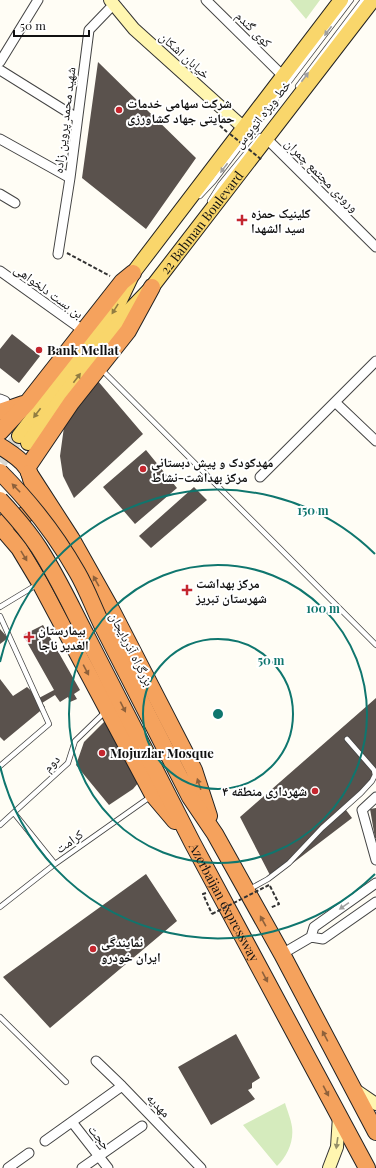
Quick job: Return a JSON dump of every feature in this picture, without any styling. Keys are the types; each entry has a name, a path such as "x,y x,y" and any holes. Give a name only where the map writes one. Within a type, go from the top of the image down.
{"highway":[{"path":"0,432 26,403 128,278"},
{"path":"0,521 16,521 28,513 35,500 34,486 28,470 71,403 128,331 152,287"},
{"path":"2,404 26,403"},
{"name":"بزرگراه آذربایجان","path":"0,446 12,453 28,470 84,559 194,770 215,834"},
{"name":"Azerbaijan expressway","path":"0,472 29,502 55,536 77,572 103,627 190,797 215,834 282,954 376,1132"},
{"name":"Azerbaijan expressway","path":"0,500 39,548 60,583 193,844 367,1168"},
{"path":"0,526 19,548 40,583 154,795 193,844"},
{"path":"65,631 70,616 82,606 97,604 111,609"}],"main road":[{"name":"22 Bahman Boulevard","path":"341,0 128,278 116,309 24,440 124,316 152,287 265,134 373,0"},
{"name":"خیابان اشکان","path":"112,2 134,29 244,128"},
{"path":"352,1088 376,1104"},
{"path":"328,1168 337,1147 340,1116"}],"street":[{"path":"0,62 38,0"},
{"name":"کوی گندم","path":"206,0 283,76"},
{"name":"شهید محمد پروین زاده","path":"58,251 70,178 89,30 112,2"},
{"path":"0,70 77,118"},
{"name":"ورودی مجتمع چمران","path":"265,134 376,247"},
{"path":"0,139 70,178"},
{"path":"0,194 15,203"},
{"name":"بن بست دلخواهی","path":"0,271 84,332"},
{"path":"260,477 376,361"},
{"path":"335,402 376,441"},
{"path":"376,797 362,810 376,860"},
{"path":"311,937 314,927 376,884"},
{"path":"282,954 311,937 323,939 376,902"},
{"name":"مهدیه","path":"96,1061 122,1086 199,1167"},
{"path":"45,1141 122,1086"},
{"name":"حجت","path":"72,1122 108,1168"},
{"path":"82,1168 142,1126"},
{"path":"8,1168 29,1152"},
{"path":"19,1160 25,1168"}],"lane":[{"name":"خط ویژه اتوبوس","path":"198,198 214,181 351,0"},
{"name":"خط ویژه اتوبوس","path":"296,88 363,0"},
{"name":"خط ویژه اتوبوس","path":"208,204 220,185 265,134"},
{"path":"166,230 193,203"},
{"path":"184,244 204,211"},
{"path":"99,367 376,645"},
{"path":"0,607 40,583"},
{"path":"0,616 49,724 0,766"},
{"name":"دوم","path":"0,825 68,763 75,741 107,709"},
{"path":"247,891 278,872 322,828 361,793 374,778 374,770 347,739"},
{"name":"کرامت","path":"0,907 55,864 154,795"},
{"path":"14,813 55,864"},
{"path":"0,1018 66,1082"}],"path":[{"path":"218,124 262,160"},
{"path":"58,251 128,278"},
{"path":"203,894 212,914 269,885 279,904"}],"green space":[{"path":"290,0 320,0 306,19"},
{"path":"285,1103 291,1124 292,1138 287,1153 277,1166 243,1125"}],"building":[{"name":"شرکت سهامی خدمات حمایتی جهاد کشاورزی","path":"98,62 196,158 146,229 82,178"},
{"path":"12,334 40,356 19,383 0,368 0,349"},
{"path":"97,380 143,434 74,498 63,476 60,456 64,427 76,406"},
{"name":"مهدکودک و پیش دبستانی مرکز بهداشت-نشاط","path":"146,450 177,488 135,524 103,487"},
{"path":"194,487 207,500 151,548 139,536"},
{"path":"43,625 80,690 74,694 77,699 70,702 68,697 60,702 55,695 42,703 45,707 4,741 0,737 0,679 13,696 27,687 39,698 54,690 23,635"},
{"path":"0,629 8,638 0,644"},
{"name":"شهرداری منطقه ۴","path":"376,698 376,776 343,806 352,818 272,879 240,817"},
{"name":"Mojuzlar Mosque","path":"106,720 139,782 133,789 109,805 76,765 84,742"},
{"path":"376,808 376,838 375,838 370,809"},
{"name":"نمایندگی ایران خودرو","path":"146,874 177,921 50,1028 3,977"},
{"path":"236,1034 260,1078 252,1083 252,1088 248,1090 255,1099 211,1125 178,1067"}],"tunnel":[{"path":"0,462 19,436"},
{"path":"0,480 28,443"}],"place":[{"name":"شرکت سهامی خدمات حمایتی جهاد کشاورزی","path":"119,110"},
{"name":"کلینیک حمزه سید الشهدا","path":"242,220"},
{"name":"Bank Mellat","path":"39,350"},
{"name":"مهدکودک و پیش دبستانی مرکز بهداشت-نشاط","path":"143,469"},
{"name":"مرکز بهداشت شهرستان تبریز","path":"187,590"},
{"name":"بیمارستان الغدیر ناجا","path":"29,637"},
{"name":"Mojuzlar Mosque","path":"102,753"},
{"name":"شهرداری منطقه ۴","path":"315,791"},
{"name":"نمایندگی ایران خودرو","path":"93,949"}]}
